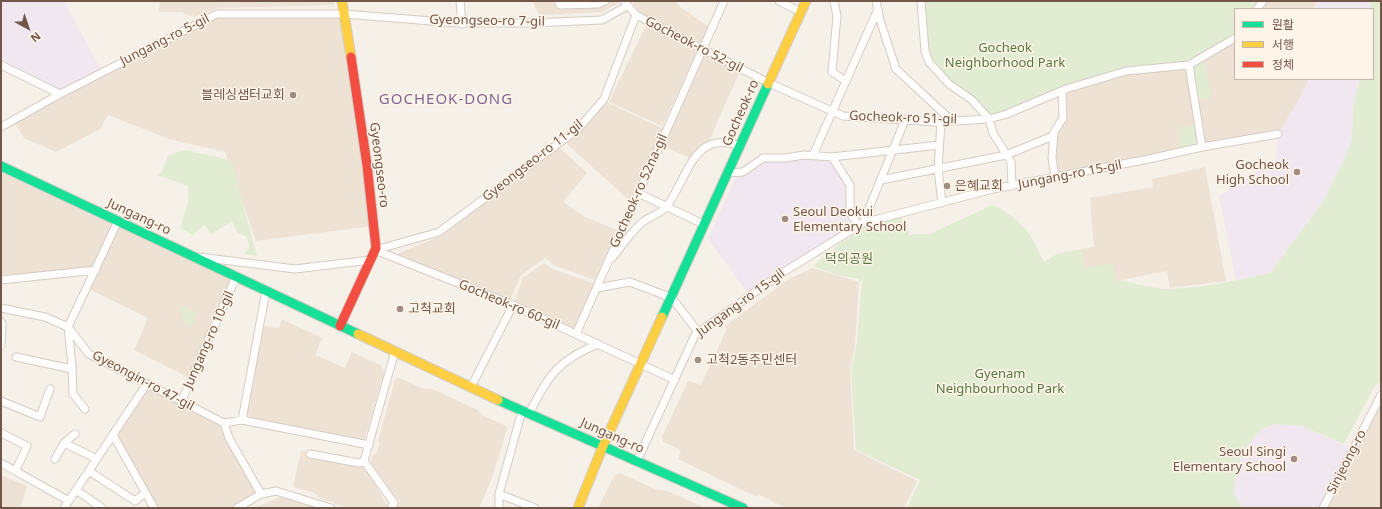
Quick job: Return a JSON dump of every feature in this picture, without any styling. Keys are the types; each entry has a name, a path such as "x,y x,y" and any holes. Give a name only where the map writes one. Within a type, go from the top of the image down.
{"main road":[{"name":"Gyeongseo-ro","path":"342,1 367,165 375,249"},
{"name":"Gocheok-ro","path":"578,508 604,446 806,1"},
{"name":"Jungang-ro","path":"1,166 525,413 604,446 742,508"},
{"path":"340,326 375,249"}],"street":[{"path":"460,1 462,24"},
{"path":"558,1 560,5 598,4 605,1"},
{"name":"Gocheok-ro 52na-gil","path":"576,334 724,1"},
{"path":"779,1 801,12"},
{"path":"834,1 837,16 832,72 846,81"},
{"path":"876,1 896,69 952,121"},
{"path":"921,1 925,51 929,62 950,84 972,100 989,119 993,133 1011,162 1012,186"},
{"name":"Gyeongseo-ro 7-gil","path":"344,14 462,24 602,20 626,3"},
{"name":"Gocheok-ro 52-gil","path":"626,3 636,15 769,83"},
{"path":"813,155 878,9"},
{"name":"Jungang-ro 5-gil","path":"1,127 60,94 217,14 344,14"},
{"name":"Gyeongseo-ro 11-gil","path":"375,249 439,232 578,129 604,99 636,15"},
{"name":"Gocheok-ro 51-gil","path":"769,83 843,116 941,122 989,119 1007,114 1062,91 1126,70 1189,65 1234,39"},
{"path":"1,65 60,94"},
{"path":"1189,65 1202,147"},
{"path":"1055,177 1052,158 1053,136 1063,118 1062,91"},
{"path":"832,157 850,185 850,213 861,225 905,120"},
{"path":"941,122 938,169 942,203"},
{"name":"Jungang-ro 15-gil","path":"637,461 676,380 695,335 782,273 861,225 1012,186 1202,147 1278,134"},
{"path":"881,180 1006,156 1053,136"},
{"path":"607,263 643,221 666,207 693,160 700,151 708,146 718,143 729,142 740,146"},
{"path":"728,173 743,172 763,158 813,155 832,157 892,152 939,145"},
{"path":"638,193 705,225"},
{"path":"85,409 73,394 68,327 118,221"},
{"name":"Gocheok-ro 60-gil","path":"375,249 513,305 642,365"},
{"path":"192,256 295,269 370,260"},
{"path":"1,280 96,270"},
{"name":"Jungang-ro 10-gil","path":"181,402 236,277"},
{"path":"596,288 630,282 672,298 699,333"},
{"path":"242,420 266,290"},
{"path":"471,387 513,305"},
{"name":"Gyeongin-ro 47-gil","path":"2,310 45,317 68,327 89,354 146,385 224,424"},
{"path":"1,322 1,345"},
{"path":"499,508 499,494 525,413 542,387 567,359 598,344"},
{"path":"364,461 395,351"},
{"path":"16,357 72,369"},
{"path":"642,365 676,380"},
{"path":"64,508 146,385"},
{"path":"1,401 40,417 50,389"},
{"name":"Sinjeong-ro","path":"1323,508 1381,395"},
{"path":"261,494 229,438 224,424 242,420 369,445"},
{"path":"1,434 27,446 16,470"},
{"path":"55,459 64,443 75,434"},
{"path":"113,435 154,508"},
{"path":"64,443 97,458"},
{"path":"310,454 359,463 364,461"},
{"path":"364,461 394,503 391,508"},
{"path":"1,463 16,470 38,485 69,501"},
{"path":"89,471 135,500 146,493"},
{"path":"76,490 102,508"},
{"path":"237,508 261,494 276,491 281,491 331,508"},
{"path":"499,494 535,508"}],"shaded area":[{"path":"1,1 64,1 102,72 60,94 1,65"},
{"path":"160,1 334,1 334,5 218,8 194,17 181,12 159,12"},
{"path":"532,1 621,2 603,12 539,15"},
{"path":"632,1 675,1 679,6 709,27 662,126 609,102 650,17 640,13"},
{"path":"1263,1 1316,1 1314,8 1258,8"},
{"path":"1316,1 1371,1 1369,8 1314,8"},
{"path":"217,14 344,14 373,226 256,241 225,152 169,139 108,115 100,129 56,152 24,138 13,120"},
{"path":"1234,38 1234,80 1309,80 1300,98 1278,134 1055,177 1054,132 1063,118 1062,91"},
{"path":"702,49 741,69 708,146 693,159 660,145"},
{"name":"Gocheok High School","path":"1309,80 1360,80 1353,107 1352,139 1344,160 1322,203 1270,273 1236,280 1219,196 1277,159 1278,134 1300,98"},
{"path":"606,102 664,129 630,201 566,143"},
{"path":"559,147 587,173 563,202 585,217 617,230 595,280 556,266 545,258 521,275 510,300 399,256 399,253 436,238"},
{"name":"Seoul Deokui Elementary School","path":"832,157 850,185 850,213 859,226 750,296 708,239 738,173 763,158"},
{"path":"1,166 236,277 192,379 134,350 148,318 87,288 96,270 1,280"},
{"path":"1205,167 1226,281 1170,288 1167,271 1116,281 1084,269 1081,249 1094,247 1090,198 1153,187 1152,179"},
{"path":"544,263 553,269 598,285 576,334 513,305 523,278"},
{"path":"812,268 859,282 855,344 850,371 854,450 917,481 904,508 786,508 760,495 755,496 678,459 681,450 663,442 662,437 688,381 701,385 727,329 725,326 789,279"},
{"path":"282,319 322,338 315,355 345,368 352,352 381,365 384,372 364,441 245,419 261,326 279,328"},
{"path":"399,378 424,389 432,389 478,410 482,415 506,426 507,429 491,481 479,508 397,508 400,500 394,496 371,462 373,454 376,454 380,444 378,441 395,380"},
{"path":"146,385 224,423 261,494 237,508 154,508 113,435"},
{"path":"1381,395 1381,508 1323,508"},
{"name":"Seoul Singi Elementary School","path":"1275,424 1301,426 1353,449 1323,508 1242,508 1234,493 1235,468 1248,444 1262,429"},
{"path":"301,451 360,462 367,470 387,506 386,508 347,508 320,498 315,493 293,487"},
{"path":"620,473 655,489 667,491 705,508 598,508 614,476"},
{"path":"1,475 27,486 20,508 1,508"},
{"path":"283,496 316,508 254,508"}],"green space":[{"name":"Gocheok Neighborhood Park","path":"921,1 1263,1 1258,8 1234,8 1234,39 1204,57 1211,97 1195,100 1189,65 1126,71 989,119 929,62"},
{"name":"Gyenam Neighbourhood Park","path":"1371,1 1381,1 1381,381 1374,387 1344,444 1301,426 1275,424 1262,429 1248,444 1236,468 1234,493 1242,508 907,508 920,480 856,450 851,370 857,343 862,280 859,282 859,279 837,275 813,266 841,243 866,227 901,217 909,232 908,236 914,234 930,234 992,205 1004,211 1023,226 1034,242 1044,262 1057,254 1081,249 1084,268 1113,263 1116,281 1165,289 1178,289 1218,284 1270,273 1322,203 1344,160 1352,139 1353,107 1360,80 1374,80 1374,8 1369,8"},
{"path":"1198,124 1202,147 1183,151 1179,128"},
{"path":"184,150 222,158 232,163 257,256 243,254 250,247 247,237 238,233 232,221 211,234 204,225 193,235 180,228 188,202 188,186 157,175 162,172 168,156"},
{"path":"180,305 197,313 190,328 183,318"}],"traffic: fast":[{"path":"662,317 768,84"},
{"path":"1,166 358,334"},
{"path":"498,400 743,508"}],"traffic: slow":[{"path":"342,1 351,57"},
{"path":"768,84 806,1"},
{"path":"578,508 603,446 662,317"},
{"path":"358,334 498,400"}],"traffic: jam":[{"path":"340,326 376,248 367,165 351,57"}],"place":[{"name":"블레싱샘터교회","path":"293,95"},
{"name":"Gocheok High School","path":"1297,172"},
{"name":"은혜교회","path":"947,186"},
{"name":"Seoul Deokui Elementary School","path":"785,219"},
{"name":"고척교회","path":"400,309"},
{"name":"고척2동주민센터","path":"698,360"},
{"name":"Seoul Singi Elementary School","path":"1294,459"}],"district":[{"name":"GOCHEOK-DONG","path":"446,100"}],"park label":[{"name":"덕의공원","path":"849,259"}]}
